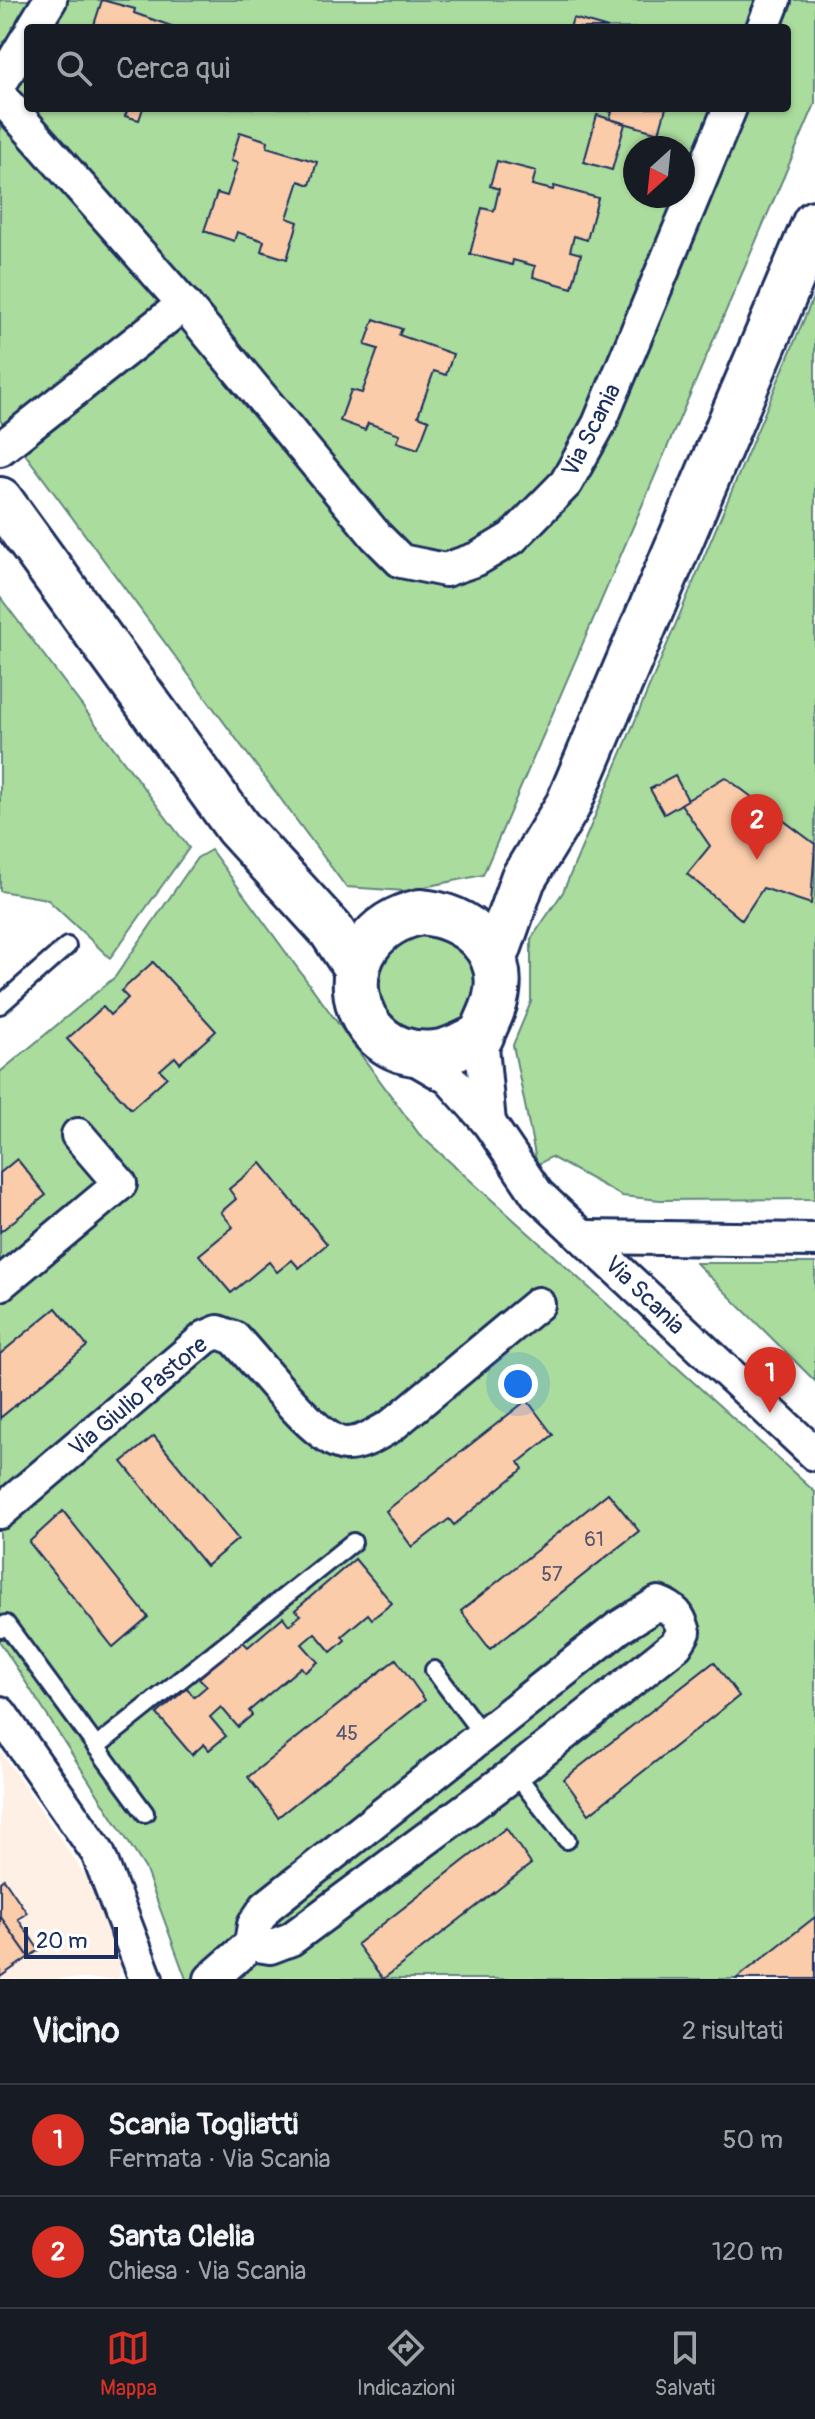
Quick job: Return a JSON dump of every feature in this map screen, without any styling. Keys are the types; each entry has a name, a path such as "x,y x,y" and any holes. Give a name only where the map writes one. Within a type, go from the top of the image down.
{"main road":[{"path":"494,961 523,879 568,805 815,223"},
{"name":"Via Scania","path":"0,500 202,781 287,884 331,930 356,968 359,1006 367,1024 398,1049"},
{"path":"443,913 523,879"},
{"path":"287,884 350,907 398,917"},
{"path":"356,968 364,947 379,929 398,917 420,912 443,913 465,923 483,940 494,961"},
{"name":"Via Scania","path":"481,1036 495,1002 498,982 494,961"},
{"path":"398,1049 437,1053 481,1036"}],"street":[{"path":"35,24 50,0"},
{"path":"765,24 774,0"},
{"path":"0,84 24,44"},
{"name":"Via Scania","path":"0,96 184,304 376,536 401,561 445,570 477,559 512,538 566,483 599,424 728,112"},
{"path":"0,449 184,304"},
{"name":"Via Scania","path":"481,1036 489,1123"},
{"name":"Via Scania","path":"398,1049 449,1078 489,1123 537,1194 815,1454"},
{"path":"0,1284 120,1184 78,1135"},
{"path":"585,1237 815,1240"},
{"name":"Via Giulio Pastore","path":"0,1512 206,1337 218,1332 234,1338 319,1431 346,1444 370,1438 391,1426 538,1304"},
{"path":"211,1979 251,1944 254,1925 266,1907 637,1614 658,1603 672,1608 680,1618 684,1632 676,1645 515,1773 291,1939 270,1947 251,1944"},
{"path":"0,1713 98,1853 137,1971"}],"lane":[{"path":"0,1005 67,946"},
{"path":"96,1747 353,1542"},
{"path":"0,1629 6,1624 145,1813"},
{"path":"434,1670 482,1734"},
{"path":"515,1773 567,1840"}],"shaded area":[{"path":"0,1750 128,1938 118,1979 0,1979"}],"green space":[{"path":"0,0 815,0 815,104 483,875 405,891 346,887 0,420"},
{"path":"815,293 815,1199 660,1200 622,1196 551,1157 537,1165 513,1045 531,1002 531,939 563,892"},
{"path":"0,597 189,848 110,958 47,899 0,891"},
{"path":"211,850 419,1134 815,1492 815,1979 186,1979 145,1868 0,1642 0,1072 115,977 197,858"},
{"path":"444,931 483,969 471,1022 421,1040 379,1009 376,986 378,966 387,948 406,934"},
{"path":"696,1263 815,1263 815,1381"}],"building":[{"path":"102,0 135,9 134,13 166,24 94,24"},
{"path":"573,18 594,24 571,24"},
{"path":"127,112 142,112 139,120 125,116"},
{"path":"612,112 665,112 659,133 610,119"},
{"path":"597,115 625,124 612,170 584,162"},
{"path":"240,132 268,141 267,147 317,162 310,185 299,181 287,218 298,222 287,259 261,251 264,241 237,232 234,241 204,231 217,193 227,196 238,163 231,161"},
{"path":"497,161 536,171 532,185 553,190 554,186 598,198 587,240 574,236 570,251 581,254 572,288 533,277 535,266 513,260 512,265 470,254 482,208 494,211 499,189 490,186"},
{"path":"374,319 402,329 399,335 453,354 446,375 434,371 418,416 429,420 418,449 397,442 400,434 368,423 365,430 340,421 351,390 362,393 378,349 365,345"},
{"path":"675,776 688,800 664,814 650,789"},
{"path":"725,777 815,844 811,904 763,888 742,920 687,874 710,846 681,804"},
{"path":"153,962 216,1031 180,1063 175,1057 160,1070 167,1077 131,1109 67,1039 103,1007 110,1015 128,998 121,991"},
{"path":"17,1159 46,1195 0,1232 0,1173"},
{"path":"261,1163 327,1244 299,1268 292,1260 277,1272 269,1262 231,1293 199,1255 233,1227 221,1212 236,1199 229,1189"},
{"path":"56,1308 87,1346 0,1418 0,1354"},
{"path":"527,1400 553,1435 519,1462 523,1469 454,1525 449,1519 412,1547 386,1511"},
{"path":"154,1436 238,1539 206,1566 122,1462"},
{"path":"608,1493 639,1531 490,1649 461,1611"},
{"path":"63,1511 148,1617 113,1647 29,1542"},
{"path":"355,1559 392,1603 372,1619 368,1614 342,1636 345,1640 331,1652 315,1633 302,1644 318,1662 305,1672 301,1667 249,1711 252,1715 238,1727 221,1707 210,1717 226,1736 209,1750 204,1744 192,1755 157,1714 187,1688 194,1697 207,1686 199,1678 242,1641 248,1647 283,1617 289,1625 301,1615 295,1610"},
{"path":"396,1659 425,1700 278,1817 248,1777"},
{"path":"714,1662 739,1696 589,1814 564,1779"},
{"path":"506,1828 531,1864 383,1979 357,1944"},
{"path":"4,1879 27,1913 18,1919 39,1950 29,1957 0,1916 0,1882"},
{"path":"0,1916 29,1957 0,1977"},
{"path":"815,1917 815,1979 736,1979"}],"place":[{"name":"Santa Clelia","path":"757,860"},
{"name":"Scania Togliatti","path":"770,1413"}]}
